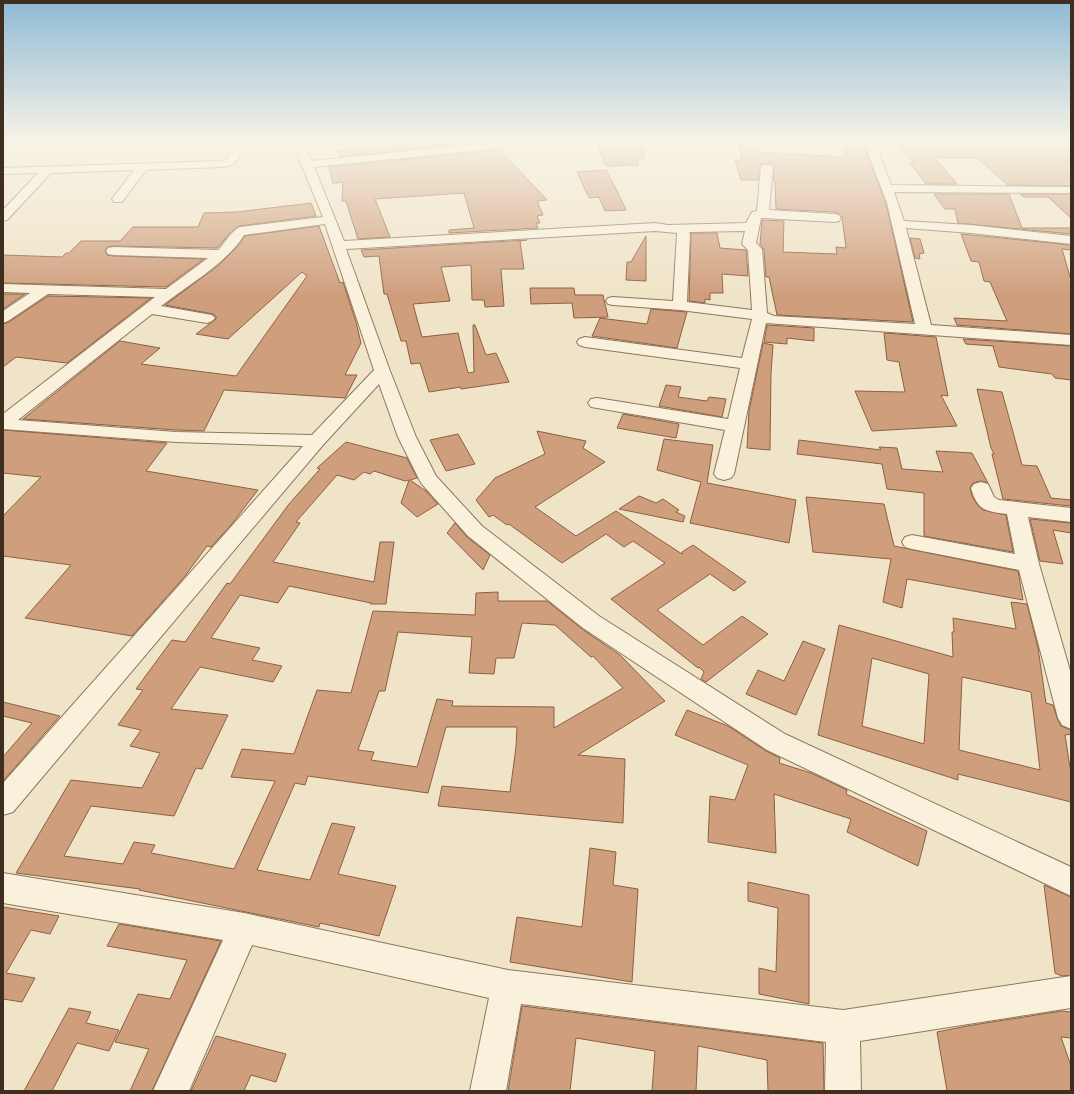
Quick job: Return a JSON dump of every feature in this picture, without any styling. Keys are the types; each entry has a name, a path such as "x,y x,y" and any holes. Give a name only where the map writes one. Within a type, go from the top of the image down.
{"street":[{"path":"3,217 25,193"},
{"path":"118,199 122,193"},
{"path":"318,193 330,220 382,371 407,437 428,479 475,531 591,622 776,742 1071,882"},
{"path":"763,213 765,193"},
{"path":"889,193 893,203 924,330"},
{"path":"724,474 760,315 755,249 750,244 752,227 756,214 763,213 835,218"},
{"path":"3,424 169,293 221,254 232,244 239,232 244,230 330,220"},
{"path":"898,224 971,229 1071,240"},
{"path":"339,245 655,227 752,227"},
{"path":"670,228 682,230 684,234 680,306"},
{"path":"113,252 221,254"},
{"path":"3,288 169,293"},
{"path":"3,318 44,290"},
{"path":"613,301 680,306 760,315 771,320 1071,340"},
{"path":"149,309 207,318"},
{"path":"585,342 749,364"},
{"path":"3,802 317,441 382,371"},
{"path":"597,403 735,426"},
{"path":"3,424 176,437 317,441"},
{"path":"981,488 985,501 996,506 1071,515"},
{"path":"1016,509 1028,564 1071,718"},
{"path":"912,542 1028,564"},
{"path":"3,888 244,928 508,986 843,1026 1071,992"},
{"path":"171,1091 244,928"},
{"path":"488,1091 508,986"},
{"path":"843,1026 843,1091"}],"building":[{"path":"342,193 463,193 375,199 390,237 358,239 346,201 342,201"},
{"path":"464,193 540,193 547,200 537,201 543,215 537,216 540,223 536,223 538,228 449,233 449,230 474,228"},
{"path":"587,193 618,193 626,210 605,211 599,197 589,198"},
{"path":"775,193 882,193 886,203 913,322 777,315 769,277 766,277 764,249 760,244 762,220 784,221 783,252 837,254 836,247 846,248 842,217 839,214 835,212 776,209"},
{"path":"934,194 1009,194 1022,228 1071,228 1071,234 958,223 955,209 945,209"},
{"path":"1020,194 1071,194 1071,218 1048,197 1024,197"},
{"path":"311,203 316,216 239,226 230,233 217,248 113,246 108,247 105,250 107,255 113,256 204,259 166,287 3,283 3,255 62,257 66,253 69,253 81,241 120,241 133,227 198,227 204,213 237,212"},
{"path":"319,226 340,283 343,282 361,343 345,375 357,375 345,398 224,390 204,431 23,419 120,341 160,348 141,364 236,376 307,276 302,272 228,339 196,334 216,319 216,316 213,314 165,305 219,265 238,246 245,236"},
{"path":"691,233 717,233 720,248 746,250 748,276 722,274 723,293 710,293 710,300 705,299 705,303 689,301"},
{"path":"961,234 1071,245 1071,250 1062,249 1071,280 1071,334 957,325 954,318 1007,321 990,282 984,281 979,262 971,261"},
{"path":"646,236 646,281 626,280 627,262 631,262"},
{"path":"910,238 920,239 924,253 919,254 920,259 915,258"},
{"path":"527,240 520,241 524,269 501,269 504,306 485,307 484,300 472,300 471,265 441,267 450,301 413,304 422,337 458,333 468,373 474,372 473,325 475,325 486,355 496,353 509,382 429,392 420,363 411,364 406,341 401,341 387,294 384,294 379,256 364,257 361,250"},
{"path":"530,288 574,288 575,295 603,295 608,317 574,318 572,303 531,304"},
{"path":"3,294 25,294 3,309"},
{"path":"48,296 151,298 67,363 16,357 3,367 3,324 9,322"},
{"path":"651,309 687,312 677,348 592,336 600,318 647,324"},
{"path":"767,325 814,328 814,341 787,338 787,344 764,342"},
{"path":"884,333 936,337 948,396 941,395 957,426 872,431 855,391 905,392 899,362 887,360"},
{"path":"963,339 1071,346 1071,380 1055,378 1052,374 999,367 993,346 966,344"},
{"path":"763,343 773,345 770,450 747,448 749,411"},
{"path":"666,385 681,387 678,397 707,401 709,397 726,399 722,417 659,406"},
{"path":"977,389 1002,392 1022,465 1037,466 1051,498 1071,500 1071,506 1003,499 992,454 994,454 991,448"},
{"path":"623,414 679,424 676,438 617,428"},
{"path":"3,430 167,443 146,471 258,490 231,525 211,547 207,546 185,576 132,636 25,618 71,565 3,556 3,516 41,477 3,473"},
{"path":"537,431 586,441 583,448 605,462 535,507 576,536 616,511 682,554 682,552 693,545 746,582 734,591 710,574 657,610 703,645 742,616 768,634 706,682 701,679 704,672 699,667 698,668 611,599 665,563 633,541 624,547 606,534 562,563 509,524 507,525 493,515 489,517 476,500 495,478 545,454"},
{"path":"458,434 475,464 446,471 430,440"},
{"path":"664,439 713,445 707,483 796,500 789,543 690,523 701,482 657,470"},
{"path":"799,440 881,450 879,447 897,448 902,469 943,472 936,451 972,453 988,483 981,481 973,483 970,488 972,496 978,506 983,510 1006,515 1013,552 924,536 924,493 887,489 882,464 797,454"},
{"path":"346,442 407,458 417,478 410,480 426,491 438,504 417,517 401,503 409,480 405,481 374,471 370,474 364,472 354,480 337,475 296,522 300,523 273,562 374,582 380,542 394,542 386,604 370,604 371,603 289,586 278,603 240,595 211,638 260,648 252,660 282,666 273,682 200,667 171,709 228,715 202,769 196,768 174,816 91,806 64,856 123,864 134,842 155,845 151,853 234,869 275,781 231,777 242,749 294,754 317,690 351,693 373,611 475,615 476,593 498,592 498,601 547,601 582,629 620,655 665,701 578,755 625,759 623,823 438,806 442,786 510,792 516,747 517,727 446,727 428,793 308,776 305,785 295,783 257,870 310,880 332,823 355,827 338,874 396,886 379,936 320,923 319,927 139,890 140,889 16,873 71,780 142,788 160,753 130,746 141,730 118,725 143,690 136,689 172,640 185,642 227,583 230,584 289,504 320,469 317,468","holes":["522,623 555,625 591,657 593,656 623,688 554,728 554,707 452,706 453,701 437,699 417,767 371,760 374,752 358,750 379,691 385,691 398,632 472,637 469,673 494,674 496,658 514,658"]},
{"path":"639,496 656,503 663,499 679,510 676,512 685,516 683,522 619,509"},
{"path":"806,497 884,504 894,546 1018,571 1023,600 907,579 902,608 883,602 891,559 813,552"},
{"path":"1030,519 1071,523 1071,533 1053,530 1063,564 1040,561"},
{"path":"455,523 467,537 490,555 483,570 447,533"},
{"path":"1011,602 1027,604 1038,648 1046,703 1053,705 1061,726 1071,730 1071,734 1065,735 1071,774 1071,802 958,774 958,780 818,735 839,625 953,657 953,618 1016,629","holes":["872,658 929,674 924,744 862,726","962,677 1031,692 1040,770 959,750"]},
{"path":"803,641 825,649 796,715 746,694 758,670 784,681"},
{"path":"3,702 60,716 3,781 3,757 32,723 3,716"},
{"path":"687,710 728,726 766,751 780,758 779,763 811,773 847,790 846,794 927,831 918,866 847,832 851,819 774,794 776,853 708,842 710,796 735,800 748,765 675,735"},
{"path":"590,848 616,852 613,885 638,889 632,982 510,962 517,917 582,927"},
{"path":"748,882 809,895 809,1004 759,994 759,968 776,972 778,908 748,901"},
{"path":"1044,885 1071,897 1071,975 1062,976 1055,973"},
{"path":"3,907 59,916 50,934 31,930 6,973 35,978 22,1002 3,999"},
{"path":"119,924 221,941 152,1091 130,1091 149,1049 115,1042 138,994 170,999 187,960 107,946"},
{"path":"522,1006 823,1043 824,1091 768,1091 767,1060 698,1046 696,1091 652,1091 655,1051 576,1038 570,1091 508,1091"},
{"path":"69,1008 91,1012 86,1023 119,1030 109,1051 77,1043 52,1091 24,1091"},
{"path":"1062,1011 1071,1012 1071,1038 1061,1037 1071,1066 1071,1091 947,1091 937,1032"},
{"path":"216,1036 286,1054 276,1082 251,1075 244,1091 191,1091"}]}
